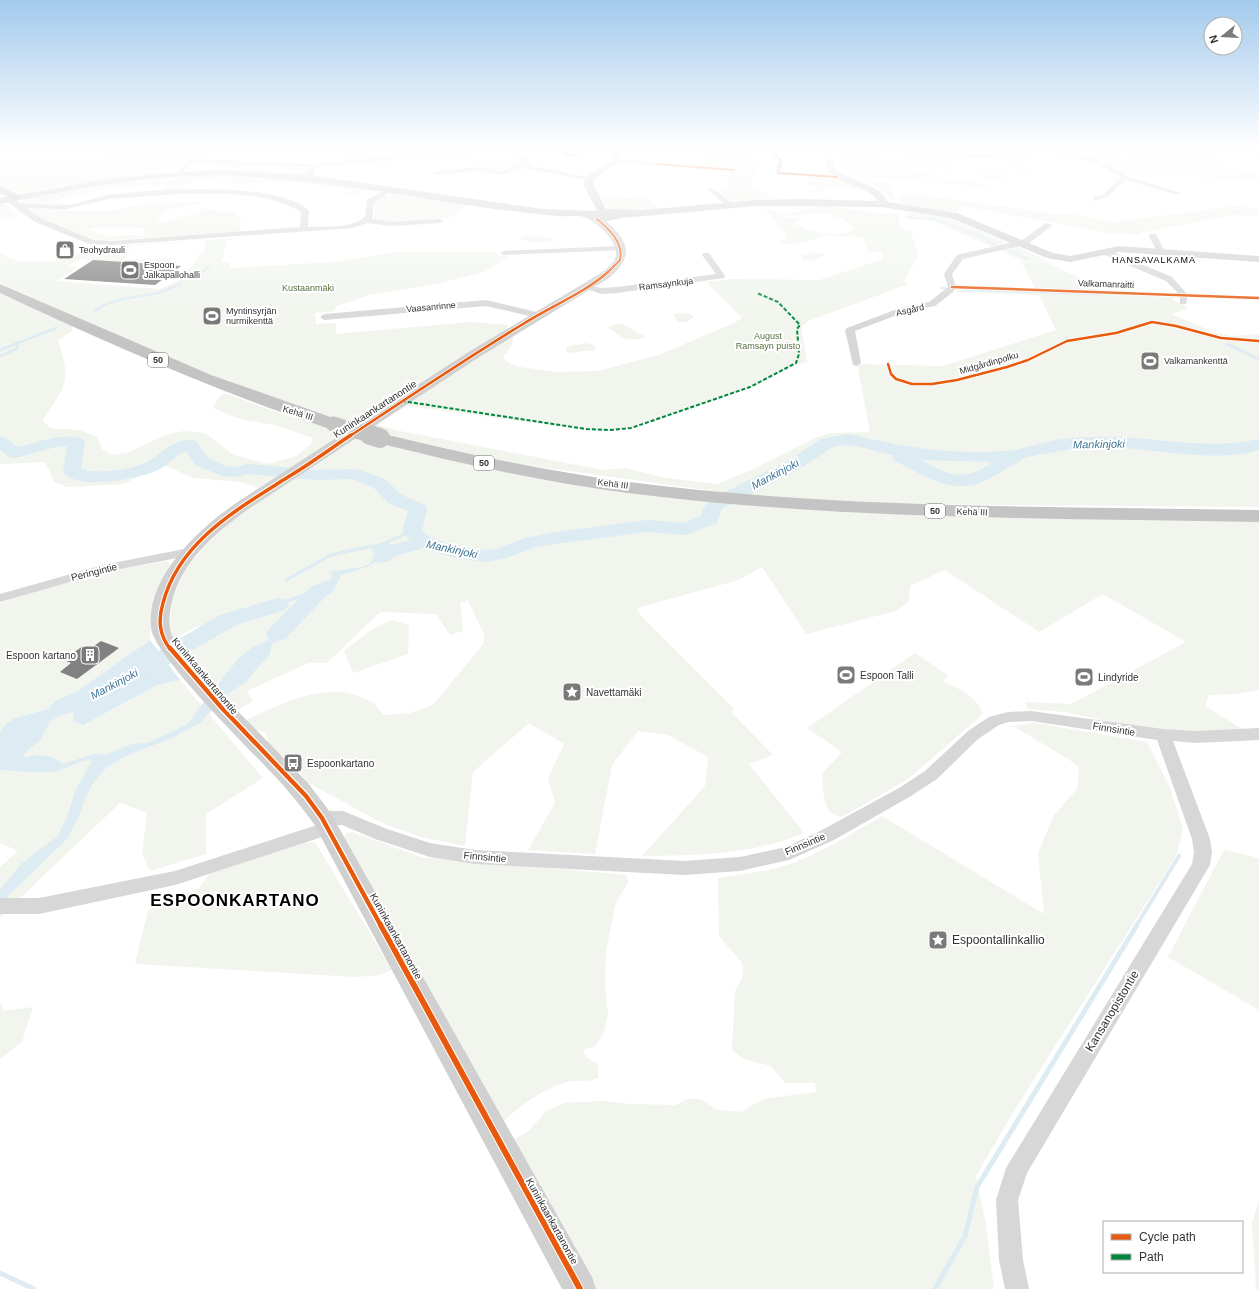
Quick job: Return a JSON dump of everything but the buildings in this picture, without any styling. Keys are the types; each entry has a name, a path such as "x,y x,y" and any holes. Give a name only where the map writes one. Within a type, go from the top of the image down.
{"highway":[{"name":"Kehä III","path":"0,288 207,380 265,403 380,438 514,469 687,494 804,504 982,512 1259,516"}],"street":[{"path":"22,208 38,220 98,242 304,230 352,226 367,221 392,224 440,221"},
{"path":"300,208 305,211 304,230"},
{"path":"367,221 369,218 369,208"},
{"path":"516,208 557,213 601,215 689,208"},
{"path":"504,253 620,248 599,208"},
{"path":"903,208 953,215 1062,259 1075,259 1120,250 1259,259"},
{"path":"1020,243 1025,242 1049,225"},
{"path":"1153,236 1162,252"},
{"name":"Asgård","path":"856,363 850,330 903,310 932,304 952,287 948,274 960,257 1020,243"},
{"name":"Kuninkaankartanontie","path":"580,1289 325,823 300,789 206,692 171,649 160,629 160,612 171,582 181,563 189,552 203,538 255,496 286,478 362,427 616,266 621,256 620,248"},
{"path":"1105,252 1174,282 1184,295 1184,302"},
{"name":"Ramsaynkuja","path":"585,287 601,290 617,290 721,276 706,255"},
{"name":"Vaasanrinne","path":"324,317 486,303 538,315"},
{"name":"Peringintie","path":"0,598 103,569 189,552"},
{"name":"Finnsintie","path":"4,906 39,906 175,878 325,823 343,818 381,834 430,850 475,857 684,868 740,864 789,853 834,832 905,792 931,774 973,735 994,721 1001,719 1031,716 1111,729 1163,735 1204,736 1259,734"},
{"name":"Kansanopistontie","path":"1017,1289 1011,1260 1007,1200 1017,1168 1201,865 1203,852 1201,839 1163,735"}],"green space":[{"path":"0,208 9,208 17,216 0,220"},
{"path":"25,208 68,208 66,211 109,211 122,208 174,208 165,210 156,223 197,213 206,208 223,212 231,211 241,218 239,232 98,241 43,220 28,212","holes":["144,228 143,235 108,236 85,229"]},
{"path":"375,208 464,208 449,218 391,223 374,220"},
{"path":"609,208 640,208 640,210 617,210"},
{"path":"643,208 658,209 644,210"},
{"name":"August Ramsayn puisto","path":"842,208 878,213 896,213 898,215 901,229 910,229 919,255 904,281 909,284 808,321 801,327 807,362 796,365 752,387 656,421 620,430 586,430 402,405 514,333 512,345 503,357 507,362 520,367 554,372 598,371 658,355 732,324 742,318 706,282 731,279 819,280 883,259 882,252 868,252 863,238 858,237 826,235 802,243 780,244 786,237 784,230 780,228 765,209 770,209 785,217 800,219 801,220 794,223 824,234 841,234 855,229 847,222 836,216 819,213 791,216 782,214 814,209"},
{"path":"927,208 960,208 956,212"},
{"path":"975,208 1015,208 1057,214 1071,214 1113,222 1218,208 1259,209 1259,216 1234,215 1140,233 1139,235 1108,233"},
{"path":"904,212 947,217 1008,243 992,247 930,220 906,219"},
{"path":"523,236 547,237 557,241 535,243 520,239"},
{"name":"Kustaanmäki","path":"233,238 232,240 227,240 221,262 230,262 230,268 332,262 397,252 494,252 500,256 509,256 484,272 436,284 370,295 336,306 334,311 315,313 316,324 336,323 336,334 471,322 509,325 504,331 356,426 227,384 0,283 0,253 17,261 53,261 101,247 198,240 131,246 124,260 174,258 165,265 79,259 68,266 78,267 57,281 160,289 182,279 181,275 194,265 199,254 203,254 205,240"},
{"path":"1017,246 1084,280 1100,291 1175,294 1177,296 1172,299 1189,308 1172,314 1213,332 1231,336 1259,334 1259,338 1236,338 1241,341 1259,342 1259,507 897,504 742,495 505,462 364,429 373,423 395,430 604,470 625,468 666,478 717,484 751,470 817,437 830,433 870,432 857,364 943,366 1056,330 1039,295 956,292 960,288 1036,290 1020,260 999,250"},
{"path":"815,252 826,254 814,260 808,261 801,259 803,257 800,255"},
{"path":"0,293 72,326 72,331 58,340 65,365 62,390 43,419 49,427 83,431 97,437 102,449 112,455 127,453 168,434 184,431 205,433 234,455 268,464 296,456 311,444 312,438 279,426 240,419 213,408 218,398 224,393 288,416 347,433 258,488 240,482 194,478 161,464 124,484 67,487 54,482 44,462 0,464"},
{"path":"689,313 694,317 687,322 678,322 674,316 674,314"},
{"path":"623,324 646,337 633,340 621,337 607,327"},
{"path":"586,343 596,346 595,350 567,353 566,347"},
{"path":"353,435 414,452 467,463 658,495 1259,521 1259,690 1237,694 1209,695 1205,706 1247,732 1152,731 1065,712 1028,709 1025,702 1071,704 1186,642 1103,594 1039,632 945,570 910,586 909,602 896,611 806,634 762,567 739,580 637,608 640,615 734,709 731,712 773,755 749,764 804,833 765,846 745,850 704,854 642,856 705,786 708,757 668,735 638,731 612,765 595,854 528,850 555,803 548,778 564,744 529,723 473,772 465,846 421,837 382,823 307,782 292,761 266,746 268,739 265,732 249,729 242,722 289,701 322,693 339,692 355,695 373,703 384,715 410,713 433,705 484,643 484,634 468,600 460,603 463,631 450,635 436,614 380,612 327,663 308,663 247,691 253,701 236,711 185,659 185,650 211,636 198,626 172,639 171,613 176,590 187,569 202,549 220,531 240,515"},
{"path":"168,561 170,566 153,611 150,640 76,692 55,701 48,709 15,718 0,733 0,603 43,589 122,569"},
{"path":"391,620 409,625 408,654 353,673 344,651 371,630"},
{"path":"915,653 949,676 943,681 961,690 972,698 983,714 907,780 842,817 835,815 827,807 825,801 822,774 842,752 807,728"},
{"path":"180,680 263,778 206,814 206,854 150,871 142,853 147,813 120,803 0,917 0,867 18,851 0,843 0,770 37,772 62,769 64,766 60,762 46,756 26,757 23,755 40,740 50,722 61,715 74,712 73,718 85,725 157,685"},
{"path":"1035,723 1147,742 1170,788 1183,829 1176,856 1012,1114 976,1176 986,1225 994,1289 591,1289 508,1143 530,1130 545,1112 564,1103 603,1101 630,1104 676,1105 687,1099 700,1099 718,1110 741,1112 763,1099 816,1092 815,1083 785,1083 771,1066 743,1059 732,1049 735,991 743,976 742,963 719,936 718,878 765,871 793,863 827,847 882,816 1044,914 1038,853 1054,815 1077,789 1079,767 1013,726"},
{"path":"352,832 421,857 627,875 628,883 616,902 606,951 605,985 608,1014 604,1032 595,1046 583,1050 586,1057 598,1064 598,1078 591,1080 571,1081 551,1088 523,1105 499,1126 344,837 346,833"},
{"path":"305,842 315,842 392,970 380,975 356,977 135,964 148,910 199,888 210,873"},
{"path":"1224,850 1259,858 1259,1010 1168,957"},
{"path":"0,1002 4,1011 33,1007 22,1042 0,1059"},
{"path":"1259,1200 1259,1289 1256,1289 1252,1223"}],"water":[{"path":"389,541 390,547 395,549 406,545 411,547 389,555 367,567 341,575 337,584 319,596 306,612 291,625 283,636 272,644 269,656 247,681 227,695 200,723 172,738 130,754 107,767 93,783 67,839 8,896 0,908 0,890 22,863 57,837 67,818 75,791 92,761 84,761 61,770 50,772 0,770 0,733 6,724 15,718 48,709 55,701 76,692 150,640 180,680 157,685 84,725 73,721 74,712 61,715 50,722 40,740 23,755 26,757 40,755 55,758 63,764 94,754 105,755 132,744 147,743 184,726 191,720 239,658 253,647 267,641 275,627 285,616 300,611 303,608 305,599 297,599 246,619 233,621 258,610 321,587 332,577 333,575 330,573 332,571 363,567 371,563 375,554 369,546"}],"waterway":[{"path":"891,216 898,216"},
{"path":"908,217 940,220 988,240 995,245"},
{"path":"1007,250 1029,259"},
{"path":"200,273 211,266"},
{"path":"195,277 202,272"},
{"path":"94,312 100,307 115,301 157,293 181,284"},
{"path":"966,290 1102,294"},
{"path":"17,343 56,328"},
{"path":"0,350 17,343"},
{"path":"0,356 17,349 17,343"},
{"path":"1227,344 1259,359"},
{"name":"Mankinjoki","path":"424,542 451,551 486,556 500,554 532,542 555,538 647,526 686,529 710,519 713,507 718,503 792,466 827,443 837,440 848,439 880,448 921,455 973,457 1008,456 1058,445 1109,442 1218,450 1251,447 1259,444"},
{"path":"0,442 15,453 59,441 76,442 72,472 87,477 123,474 148,468 153,466 174,450 190,445 201,461 222,471 236,472 248,469 314,475 354,474 379,483 395,499 418,509 412,531 424,542"},
{"path":"901,457 940,477 961,482 988,474 1000,464 1015,457"},
{"path":"385,543 412,531"},
{"name":"Mankinjoki","path":"382,557 389,552 424,542"},
{"path":"286,580 331,555 372,546"},
{"name":"Mankinjoki","path":"277,634 318,592 326,587"},
{"name":"Mankinjoki","path":"137,673 228,620 278,605"},
{"path":"1136,926 1179,856"},
{"path":"935,1289 965,1236 977,1187 1137,925"},
{"path":"0,1273 34,1289"}],"marked path":[{"path":"402,401 586,429 610,430 631,428 750,387 796,363 799,354 799,338 797,329 800,325 778,302 757,293"}],"cycle path":[{"path":"580,1289 322,818 295,783 221,707 174,653 163,638 160,628 160,618 164,598 172,578 182,561 200,540 227,517 443,374 529,320 593,284 614,267 620,260 621,249 611,231 597,219"},
{"name":"Valkamanraitti","path":"952,287 1259,298"},
{"name":"Midgårdinpolku","path":"888,364 891,374 896,379 912,384 932,384 957,380 1007,367 1028,360 1067,341 1116,333 1152,322 1176,326 1221,338 1259,341"}],"place":[{"name":"Teohydrauli","path":"65,250"},
{"name":"Espoon Jalkapallohalli","path":"130,270"},
{"name":"Myntinsyrjän nurmikenttä","path":"212,316"},
{"name":"Valkamankenttä","path":"1150,361"},
{"name":"Espoon kartano","path":"90,655"},
{"name":"Espoon Talli","path":"846,675"},
{"name":"Lindyride","path":"1084,677"},
{"name":"Navettamäki","path":"572,692"},
{"name":"Espoonkartano","path":"293,763"},
{"name":"Espoontallinkallio","path":"938,940"}],"district":[{"name":"HANSAVALKAMA","path":"1154,260"},
{"name":"ESPOONKARTANO","path":"235,900"}]}
